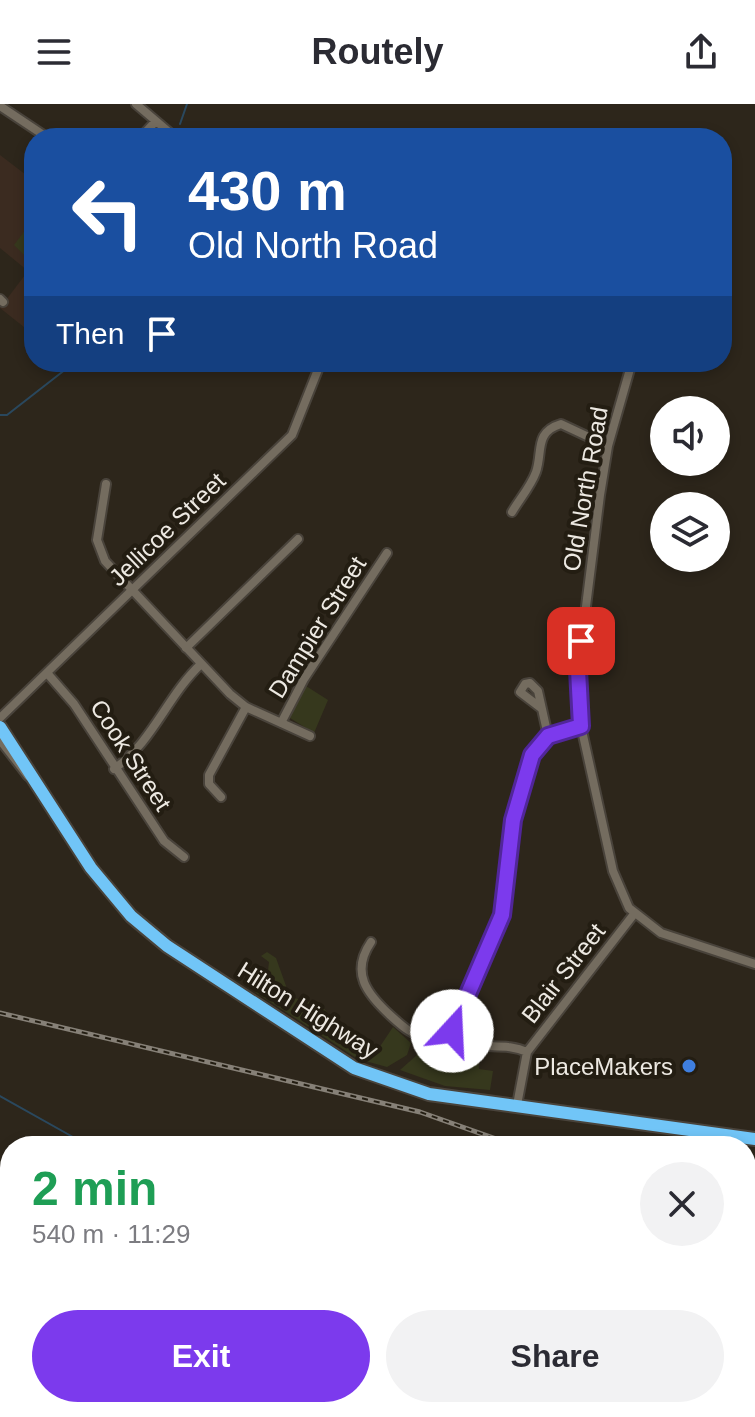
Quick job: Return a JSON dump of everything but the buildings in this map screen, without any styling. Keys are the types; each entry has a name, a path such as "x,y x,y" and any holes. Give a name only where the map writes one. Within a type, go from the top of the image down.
{"highway":[{"name":"Hilton Highway","path":"0,727 110,893 143,927 178,954 327,1051 368,1074 421,1092 734,1136"}],"street":[{"path":"136,104 163,128"},
{"path":"0,106 33,128"},
{"path":"149,128 155,122"},
{"name":"Jellicoe Street","path":"0,718 292,435 317,372"},
{"name":"Old North Road","path":"629,372 608,446 578,670 581,726 613,871 623,899 634,914"},
{"path":"512,512 536,473 540,441 545,431 561,424 608,446"},
{"path":"106,484 99,551 132,591 246,707 310,736"},
{"path":"186,648 298,539"},
{"name":"Dampier Street","path":"281,723 304,679 387,553"},
{"path":"114,769 141,747 182,682 201,664"},
{"name":"Cook Street","path":"47,673 74,704 164,841 184,857"},
{"path":"0,707 13,706"},
{"path":"221,797 209,784 209,775 246,707"},
{"path":"541,708 548,736"},
{"path":"453,1035 453,1023 502,915 513,820 528,766 538,745 548,736 581,726"},
{"path":"0,740 20,769 35,782"},
{"path":"634,914 661,933 755,964"},
{"name":"Blair Street","path":"517,1105 527,1052 634,914"},
{"path":"371,942 361,964 361,976 368,993 410,1032 429,1038 453,1035 465,1044 506,1045 527,1052"}],"shaded area":[{"path":"0,155 24,173 24,268 0,248"},
{"path":"24,276 24,327 0,308"}],"green space":[{"path":"24,232 24,255 14,245"},
{"path":"306,686 328,700 314,733 290,718"},
{"path":"267,952 276,958 290,997 319,1004 361,1045 377,1051 393,1027 411,1043 407,1055 387,1067 358,1059 255,992 268,971 269,962 261,956"},
{"path":"445,1046 474,1052 478,1056 479,1069 493,1071 490,1090 445,1086 400,1070 426,1047"}],"waterway":[{"path":"180,124 187,104"},
{"path":"0,415 7,415 62,372"},
{"path":"0,1096 71,1136"}],"railway":[{"path":"0,1013 420,1112 488,1136"}],"place":[{"name":"PlaceMakers","path":"689,1066"}],"route":[{"path":"452,1031 502,915 507,894 513,820 532,755 548,736 581,726 578,695 581,641"}]}
